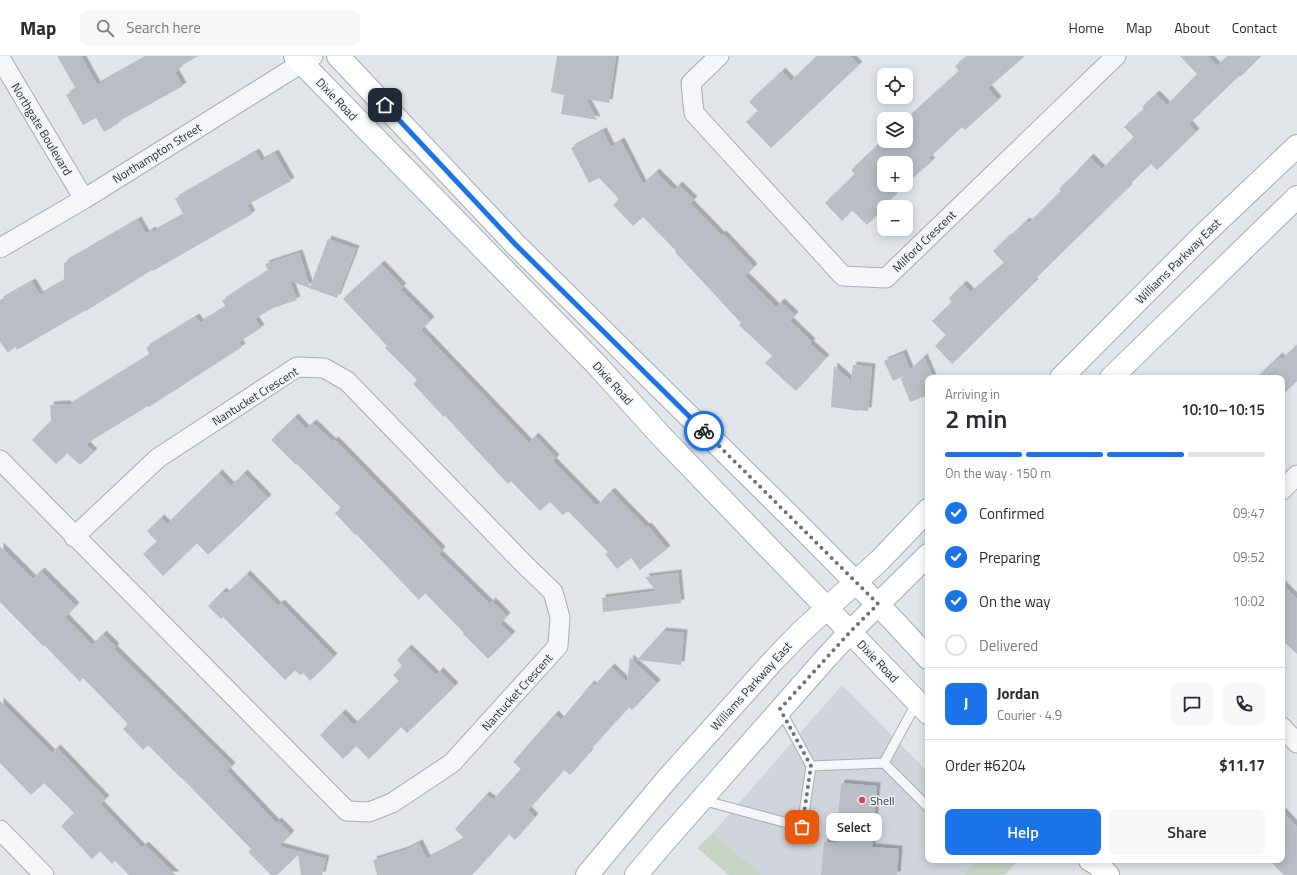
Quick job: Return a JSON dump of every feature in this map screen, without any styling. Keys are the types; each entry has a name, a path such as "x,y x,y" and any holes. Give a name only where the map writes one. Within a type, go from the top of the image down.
{"main road":[{"path":"338,56 515,244 878,604 925,655"},
{"name":"Dixie Road","path":"303,58 596,364 662,437 923,707"},
{"name":"Williams Parkway East","path":"1064,375 1200,238 1297,146"},
{"path":"1114,375 1297,197"},
{"name":"Williams Parkway East","path":"587,875 673,772 773,661 801,632 879,561 925,513"},
{"path":"636,875 780,709 850,632 925,558"}],"street":[{"name":"Milford Crescent","path":"719,56 691,83 694,113 843,276 886,278 1116,56"},
{"name":"Northgate Boulevard","path":"0,58 84,199"},
{"name":"Northampton Street","path":"0,248 84,199 303,58"},
{"name":"Nantucket Crescent","path":"0,460 74,537 347,811 369,812 392,803 452,763 558,646 560,617 553,592 347,381 324,368 297,367 158,458 74,537"},
{"path":"1285,487 1297,475"},
{"path":"1285,730 1297,743"},
{"path":"0,830 44,875"}],"lane":[{"path":"884,763 923,707"},
{"path":"701,800 802,827 811,766 780,709"},
{"path":"811,766 884,763 925,804"}],"shaded area":[{"path":"842,685 925,769 925,863 974,863 963,875 762,875 713,833"}],"green space":[{"path":"713,833 762,875 729,875 697,848"},
{"path":"974,863 1016,863 1004,875 963,875"}],"building":[{"path":"57,56 81,56 97,85 148,56 198,56 179,67 180,69 175,72 183,86 118,122 119,123 104,132 96,118 83,125 66,95 76,89"},
{"path":"557,56 616,56 609,103 586,99 597,120 561,114 564,95 551,92"},
{"path":"817,56 850,56 859,65 771,148 746,122 758,111 749,102 782,71 791,81"},
{"path":"967,56 1025,56 988,88 998,100 965,130 962,127 929,158 932,161 913,178 913,156 877,156 877,192 898,192 890,200 877,200 877,215 867,225 852,210 842,221 825,203 855,174 851,170 877,146 877,148 913,148 913,113 959,71 955,66"},
{"path":"1180,56 1208,56 1217,66 1228,56 1261,56 1189,124 1196,132 1157,170 1151,164 952,364 935,346 946,335 932,321 952,302 949,298 963,284 971,292 1004,263 993,251 1026,221 1029,223 1061,191 1059,189 1090,157 1102,169 1134,137 1124,127 1144,109 1142,107 1156,94 1167,105 1197,74"},
{"path":"603,131 611,147 621,141 643,184 656,172 674,190 679,185 694,200 690,203 721,235 723,234 754,267 745,276 776,307 781,302 795,315 790,321 812,342 810,344 826,358 796,391 765,363 772,356 739,325 741,323 643,217 633,226 613,205 619,199 599,178 589,183 571,148"},
{"path":"256,152 261,161 275,153 291,181 247,205 252,214 153,271 152,270 86,311 17,350 15,347 8,353 0,342 0,300 32,282 40,295 64,281 64,263 138,220 146,234 152,230 153,232 184,215 175,199"},
{"path":"328,239 356,249 337,298 290,281 297,300 273,308 255,319 261,328 239,342 242,347 149,407 148,406 86,444 94,452 80,465 67,453 56,464 32,440 51,421 50,405 67,404 68,406 150,355 146,348 196,317 200,323 226,307 222,301 268,271 265,264 299,253 310,287"},
{"path":"381,264 403,287 400,289 431,320 421,330 529,443 535,436 556,458 553,461 597,506 611,491 646,527 648,526 667,549 640,570 631,558 617,569 605,554 608,552 568,511 563,515 550,502 540,511 511,481 508,484 413,384 417,380 385,348 387,346 343,299"},
{"path":"1297,345 1297,381 1285,392 1285,375 1259,375 1279,356 1282,359"},
{"path":"903,353 910,370 924,357 932,375 925,375 925,396 910,402 901,379 904,376 893,381 884,361"},
{"path":"853,365 872,367 868,411 831,407 834,366 851,381"},
{"path":"295,417 306,429 313,423 333,442 335,440 442,550 439,554 490,604 492,601 507,616 500,624 512,635 488,659 425,593 419,600 335,513 341,508 271,440"},
{"path":"219,473 231,486 244,473 268,498 208,555 197,543 163,576 143,554 157,542 147,531 161,518 167,524"},
{"path":"0,546 33,579 41,571 76,606 65,617 92,645 103,634 116,647 114,649 232,766 227,771 276,823 278,821 291,834 279,846 326,859 322,875 301,875 298,855 277,875 271,875 248,852 251,849 181,777 148,745 143,750 123,729 128,724 83,678 80,682 0,602"},
{"path":"678,573 681,603 603,612 602,598 656,591 645,577"},
{"path":"247,574 278,606 281,603 334,657 310,681 303,673 300,675 295,670 285,680 223,617 221,619 208,606 223,591 226,594"},
{"path":"1285,587 1297,599 1297,654 1285,643"},
{"path":"663,631 684,633 681,665 637,660"},
{"path":"408,648 436,675 440,671 455,686 407,733 401,727 369,759 356,746 343,759 320,735 342,713 354,725 399,681 393,675 402,666 397,660"},
{"path":"630,658 657,683 632,710 629,707 589,751 590,752 570,775 564,770 528,810 535,817 515,840 509,834 472,875 377,875 373,860 405,850 419,843 427,859 465,839 455,829 486,795 493,800 521,769 513,762 555,714 561,720 591,684 594,686 611,667 627,682"},
{"path":"0,701 52,753 57,748 106,799 100,804 142,848 145,845 176,875 129,875 115,861 112,864 100,851 92,859 61,826 74,813 44,783 31,795 0,763"},
{"path":"841,783 877,786 872,847 899,849 897,875 821,875 824,842 836,843"},
{"path":"1285,814 1297,827 1297,875 1284,875 1272,863 1285,863"}],"way so far":[{"path":"704,431 878,604 850,632 780,709 811,766 802,827"}],"place":[{"name":"Shell","path":"862,800"},
{"name":"Select","path":"802,827"}],"route":[{"path":"385,105 515,244 704,431"}]}
